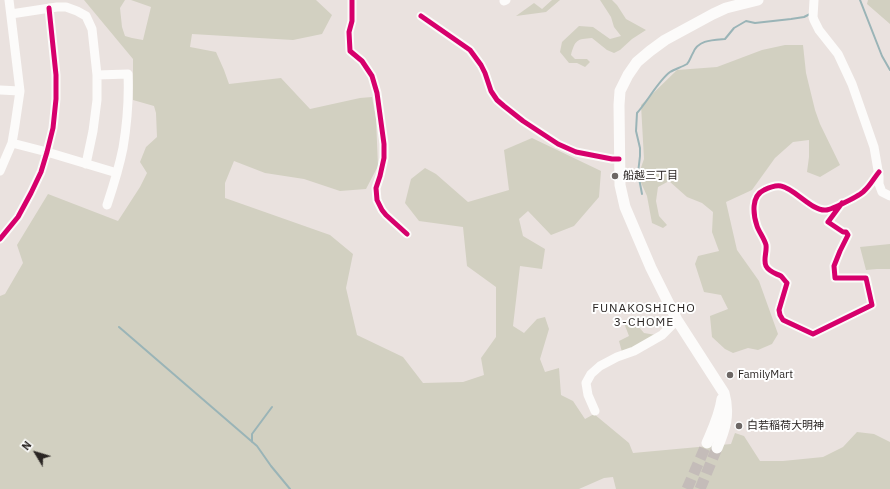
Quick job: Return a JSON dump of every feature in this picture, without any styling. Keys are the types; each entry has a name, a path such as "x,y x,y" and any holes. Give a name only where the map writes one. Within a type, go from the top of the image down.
{"main road":[{"path":"717,448 726,421 726,400 724,393 677,320 651,268 625,207 620,185 620,91 637,62 665,40 726,8 758,0"},
{"path":"707,443 721,407 722,399 720,387"}],"street":[{"path":"0,171 12,143 20,91 12,14 9,0"},
{"path":"352,0 352,21 349,32 350,51 362,61 372,76 377,93 384,144 384,158 376,188 377,200 386,215 407,234"},
{"path":"814,0 814,20 819,30 838,54 852,84 874,147 879,172 879,184 882,192 890,196"},
{"path":"12,14 66,7 77,10 86,16 92,29 97,75 97,100 86,164"},
{"path":"0,239 18,217 41,172 53,128 56,98 56,75 49,8"},
{"path":"421,16 470,50 481,65 491,91 504,106 523,121 558,144 576,152 619,159"},
{"path":"97,75 128,74 129,98 123,148 107,206"},
{"path":"0,90 20,91"},
{"path":"12,143 117,173"},
{"path":"842,203 828,222 843,232 846,232 848,235 834,266 835,278 866,278 872,305 812,334 784,320 780,315 779,310 786,283 782,277 767,268 765,263 766,244 757,226 754,203 762,191 780,186 788,188 805,201 818,208 826,210 842,203 855,198 864,192 879,172"},
{"path":"596,411 588,396 586,383 592,374 600,366 634,350 662,334 677,320"}],"shaded area":[{"path":"84,0 125,0 120,8 122,27 125,36 143,40 151,7 131,0 316,0 332,15 322,34 293,40 192,34 190,47 216,52 229,84 281,78 310,109 360,98 372,97 376,119 378,166 366,189 340,191 304,179 265,173 234,161 225,183 225,198 330,235 353,254 346,288 357,335 403,357 423,383 463,382 484,375 481,358 496,337 496,287 467,266 463,227 419,221 405,203 411,179 425,168 436,174 468,202 509,190 504,150 532,138 601,171 599,197 574,226 551,235 528,211 519,219 523,236 545,249 542,269 520,266 513,326 524,333 537,319 545,317 549,329 540,359 545,372 559,368 561,395 573,401 585,419 594,414 629,443 633,453 731,444 735,433 744,436 760,461 783,461 823,457 843,447 857,432 874,434 890,442 890,489 616,489 613,477 604,478 579,489 0,489 0,296 5,294 23,263 17,245 48,194 118,221 140,187 147,173 140,162 146,147 157,137 156,113 154,106 133,100 133,59"},
{"path":"552,0 560,0 546,12 516,16 534,3 542,9"},
{"path":"600,0 612,0 626,19 646,30 614,53 607,50 592,38 577,41 571,55 575,59 587,59 590,62 585,67 577,63 569,63 560,52 562,42 579,26 593,27 610,39 621,36 614,27 611,17"},
{"path":"868,0 890,0 890,24 867,4"},
{"path":"785,45 803,45 806,73 815,110 820,124 840,165 820,177 807,172 809,140 793,142 775,158 752,190 726,202 737,250 759,281 778,334 772,344 758,350 748,348 733,353 725,349 712,337 710,316 728,309 721,295 704,292 695,264 698,256 719,251 712,232 713,212 702,203 687,197 669,181 658,187 656,201 659,216 667,225 663,228 652,223 647,196 638,176 644,159 641,105 677,70 717,67 762,50"},
{"path":"890,244 890,269 866,270 860,247"},
{"path":"633,320 644,333 656,335 632,349 622,352 619,341 629,336 624,323"}],"waterway":[{"path":"860,0 882,56 890,70"},
{"path":"642,194 638,173 640,148 636,131 637,113 666,76 670,72 687,64 698,45 725,39 734,28 746,21 755,23 804,17 810,14"},
{"path":"119,327 257,446 290,489"},
{"path":"252,442 252,434 272,407"}],"tunnel":[{"path":"687,489 707,443"},
{"path":"700,489 717,448"}],"cycle path":[{"path":"352,0 352,21 349,32 350,51 362,61 372,76 377,93 384,144 384,158 376,188 377,200 386,215 407,234"},
{"path":"0,239 18,217 31,193 41,172 53,128 56,99 56,75 49,8"},
{"path":"421,16 470,50 481,65 491,91 497,100 523,121 558,144 576,152 619,159"},
{"path":"842,203 828,222 843,232 846,232 848,235 834,266 835,278 866,278 872,305 813,334 783,320 780,315 779,310 787,283 781,276 770,271 766,266 766,245 758,228 754,211 757,196 764,190 774,186 781,186 792,191 809,204 821,210 826,210 834,208 839,205 846,202 862,193 879,172"}],"place":[{"name":"船越三丁目","path":"615,176"},
{"name":"FamilyMart","path":"730,375"},
{"name":"白若稲荷大明神","path":"739,426"}],"district":[{"name":"FUNAKOSHICHO 3-CHOME","path":"644,316"}]}
